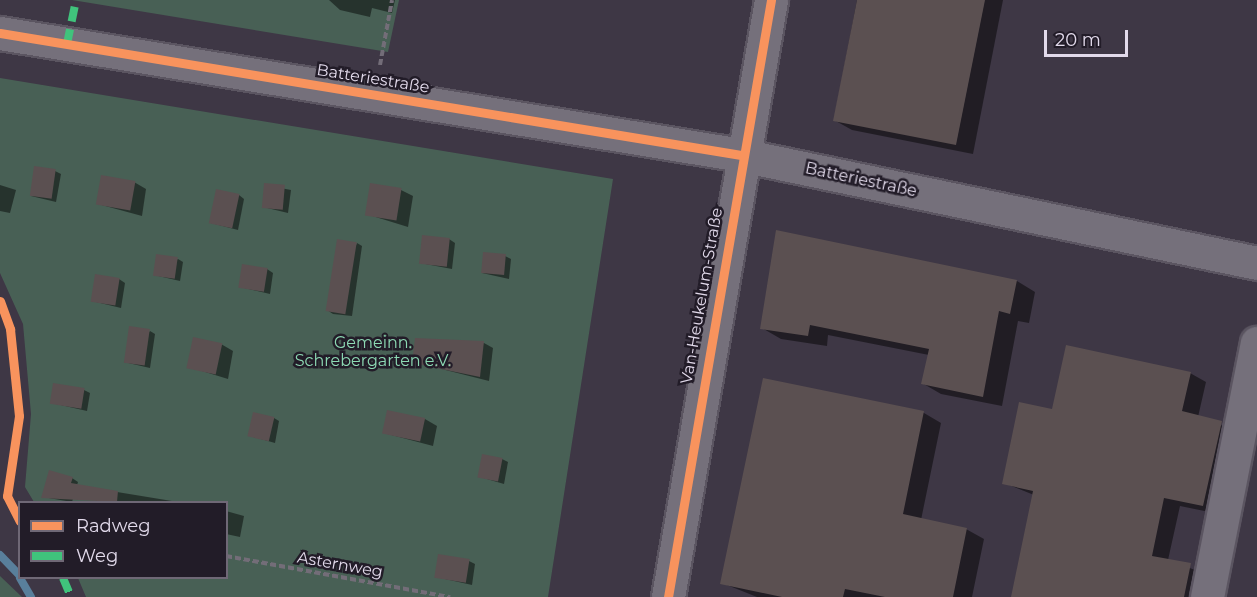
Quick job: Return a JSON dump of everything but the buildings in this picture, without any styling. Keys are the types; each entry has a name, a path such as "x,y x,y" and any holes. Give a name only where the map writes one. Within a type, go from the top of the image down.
{"street":[{"name":"Van-Heukelum-Straße","path":"668,597 741,155 771,0"},
{"name":"Batteriestraße","path":"0,33 741,155 1257,263"},
{"path":"1207,597 1256,356"}],"path":[{"path":"374,95 392,0"}],"green space":[{"path":"72,0 399,0 388,52"},
{"name":"Gemeinn. Schrebergarten e.V.","path":"0,78 613,179 548,597 86,597 78,579 228,579 228,501 33,501 25,487 31,414 23,324 0,273"},
{"path":"0,576 22,597 0,597"}],"waterway":[{"path":"0,555 18,574"},
{"path":"21,579 31,597"}],"marked path":[{"path":"67,44 76,0"},
{"path":"63,579 71,597"}],"cycle path":[{"path":"668,597 771,0"},
{"path":"0,33 741,155"},
{"path":"0,301 10,329 19,416 7,496 18,517"}]}
